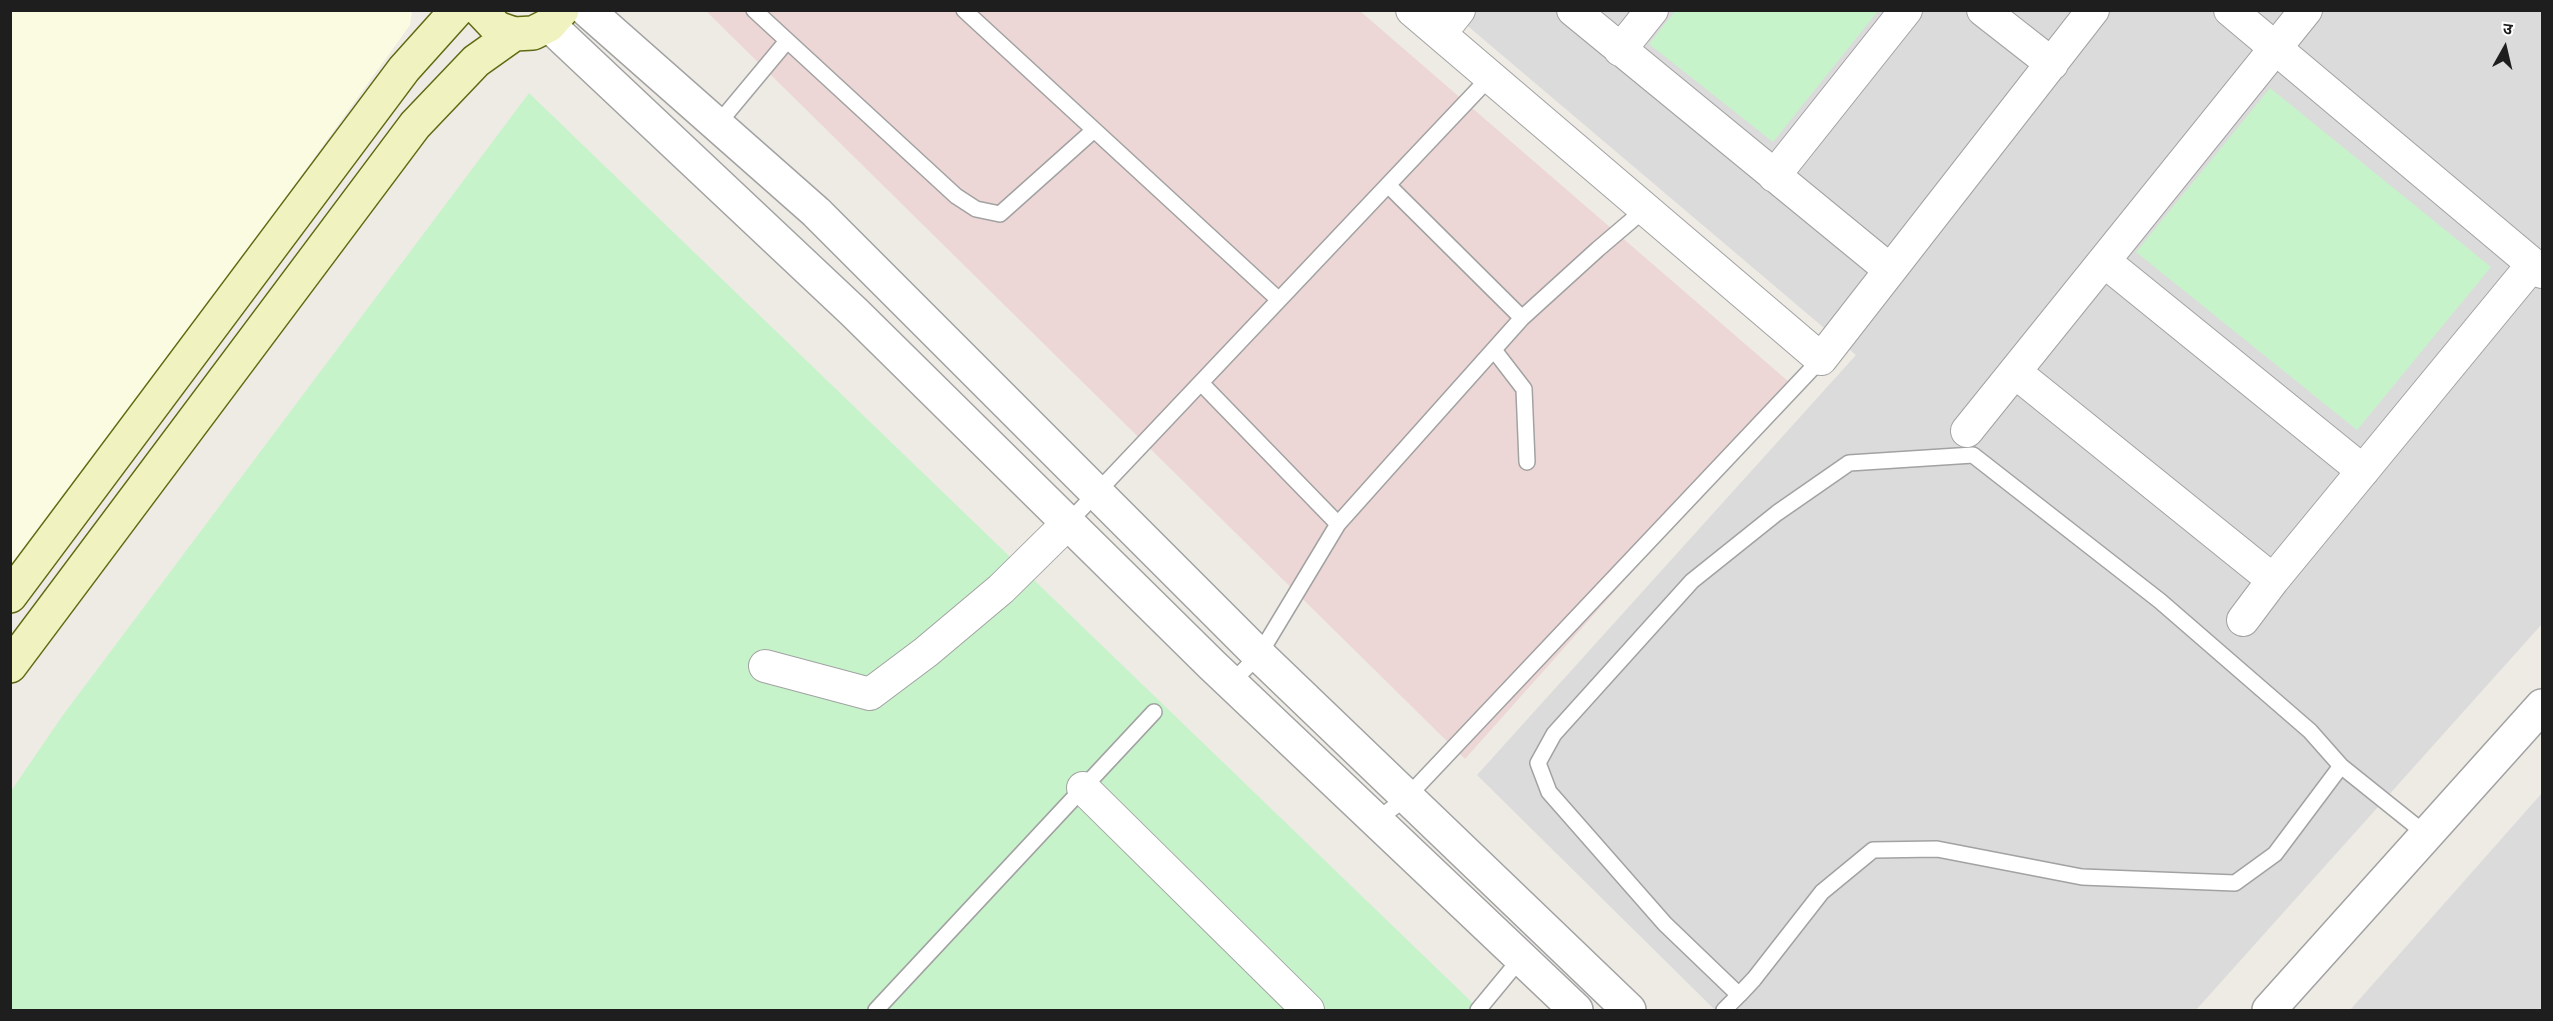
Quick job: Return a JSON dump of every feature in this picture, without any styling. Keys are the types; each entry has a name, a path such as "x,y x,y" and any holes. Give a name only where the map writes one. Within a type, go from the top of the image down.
{"main road":[{"path":"10,596 404,69 457,10"},
{"path":"480,10 497,28 514,34 533,33 556,18"},
{"path":"10,666 415,125 476,61 514,34"}],"street":[{"path":"587,10 816,212 1259,655 1629,1011"},
{"path":"1412,10 1450,22 1490,77 1821,359 2093,10"},
{"path":"1573,10 1890,270"},
{"path":"1620,50 1652,10"},
{"path":"1774,176 1906,10"},
{"path":"1983,10 2052,64"},
{"path":"2230,10 2538,268 2362,471 2243,620"},
{"path":"1967,431 2306,10"},
{"path":"556,18 1231,684 1576,1011"},
{"path":"2104,261 2362,471"},
{"path":"855,313 886,284"},
{"path":"2015,372 2273,580"},
{"path":"765,666 870,694 926,652 993,596 1067,524"},
{"path":"2272,1009 2542,706"},
{"path":"1083,788 1308,1011"}],"lane":[{"path":"754,10 956,196 976,209 1000,214 1094,130"},
{"path":"964,10 1279,300"},
{"path":"717,125 787,41"},
{"path":"1067,524 1490,77"},
{"path":"1388,184 1522,318"},
{"path":"1231,684 1259,655 1338,524 1522,318 1645,209"},
{"path":"1494,350 1524,389 1527,462"},
{"path":"1376,821 1408,796 1821,359"},
{"path":"1201,382 1338,524"},
{"path":"1739,995 1665,924 1549,792 1538,763 1554,734 1692,581 1777,513 1849,463 1973,455 2160,601 2310,731 2341,766 2427,835"},
{"path":"876,1011 1154,712"},
{"path":"1724,1011 1822,892 1873,850 1937,849 2082,877 2235,883 2275,854 2341,766"},
{"path":"1478,1011 1521,958"}],"shaded area":[{"path":"11,11 412,11 410,25 11,578"},
{"path":"706,11 1360,11 1796,388 1465,759"},
{"path":"1450,11 2542,11 2542,624 2196,1010 1715,1010 1477,775 1856,355"},
{"path":"2542,793 2542,1010 2350,1010"}],"green space":[{"path":"1676,10 1878,11 1773,142 1649,44"},
{"path":"2270,88 2491,267 2357,430 2136,252"},
{"path":"529,93 1480,1010 11,1010 11,791 63,715"}]}
